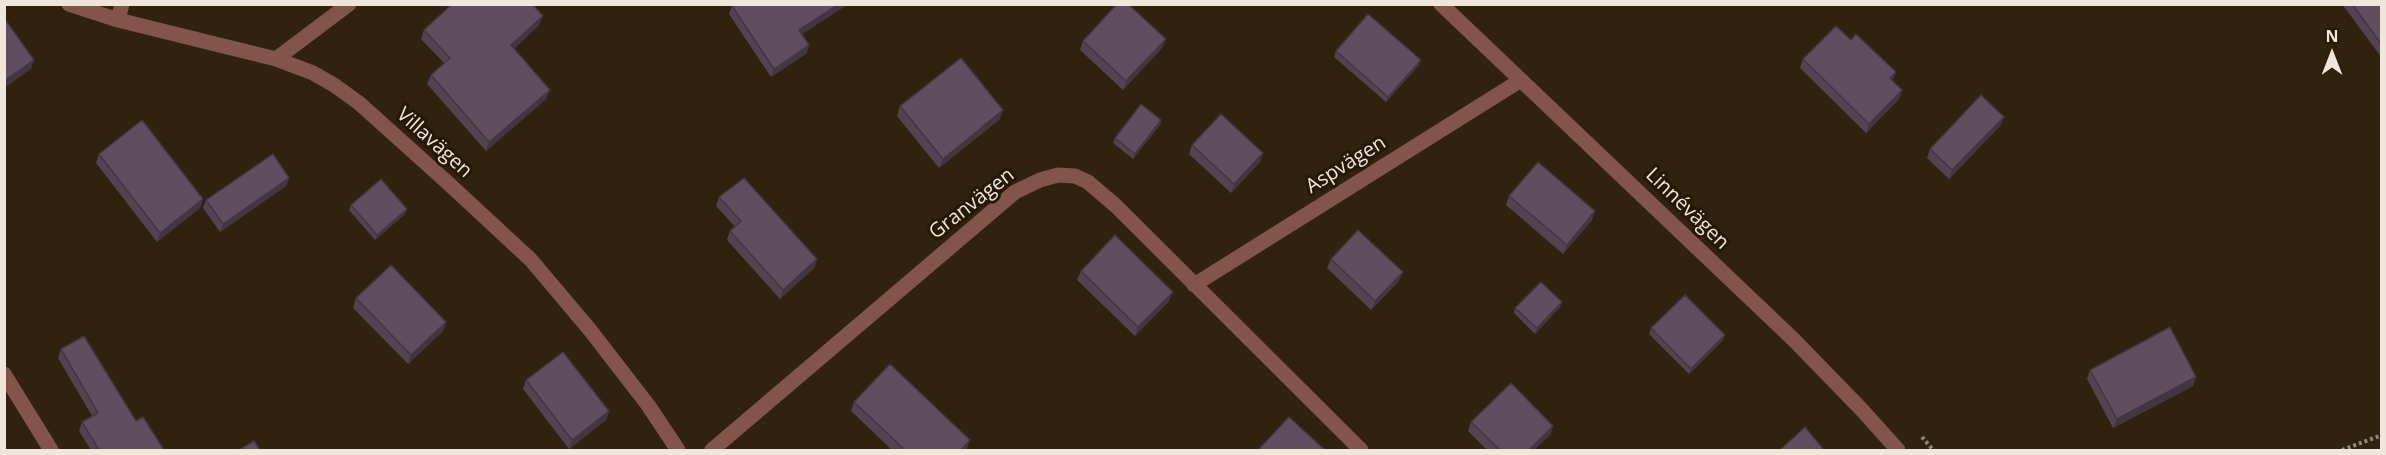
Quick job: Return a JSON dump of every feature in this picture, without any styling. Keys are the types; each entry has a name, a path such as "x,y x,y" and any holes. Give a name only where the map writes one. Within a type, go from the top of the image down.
{"street":[{"name":"Villavägen","path":"69,4 120,12 276,59 312,73 334,85 358,103 531,260 612,358 648,405 678,450"},
{"path":"276,59 349,4"},
{"name":"Linnévägen","path":"1441,4 1794,340 1898,450"},
{"name":"Aspvägen","path":"1194,285 1521,80"},
{"name":"Granvägen","path":"712,450 1015,192 1058,174 1075,176 1088,182 1116,206 1361,450"},
{"path":"4,374 51,450"}],"path":[{"path":"2342,450 2382,435"}],"building":[{"path":"452,4 532,4 543,16 511,45 550,90 489,142 431,75 450,58 424,30"},
{"path":"734,4 839,4 799,30 809,45 774,69 732,6"},
{"path":"1117,4 1128,4 1166,39 1126,81 1083,41"},
{"path":"2352,4 2382,4 2382,45"},
{"path":"1368,14 1421,60 1388,97 1336,51"},
{"path":"4,18 34,60 4,81"},
{"path":"1836,26 1851,40 1856,34 1896,72 1890,78 1902,90 1869,124 1803,59"},
{"path":"961,58 1003,110 943,159 900,106"},
{"path":"1981,95 2004,117 1952,170 1930,149"},
{"path":"1141,104 1161,120 1135,154 1115,138"},
{"path":"1221,114 1263,153 1234,184 1192,145"},
{"path":"142,120 203,199 160,233 99,154"},
{"path":"273,154 289,178 223,224 206,200"},
{"path":"1538,162 1595,211 1567,245 1509,196"},
{"path":"744,178 817,259 783,290 730,231 741,221 719,197"},
{"path":"381,179 407,209 377,235 351,205"},
{"path":"1358,230 1403,272 1375,301 1331,259"},
{"path":"1115,235 1173,292 1138,327 1081,271"},
{"path":"391,265 446,322 411,355 356,298"},
{"path":"1541,282 1562,302 1537,328 1515,308"},
{"path":"1685,295 1725,335 1691,369 1651,328"},
{"path":"2170,327 2196,377 2117,419 2090,370"},
{"path":"84,336 136,421 143,417 164,450 99,450 82,422 98,413 61,349"},
{"path":"563,352 609,411 572,440 526,380"},
{"path":"890,364 970,440 961,450 905,450 854,402"},
{"path":"1511,383 1553,426 1529,450 1500,450 1471,422"},
{"path":"1289,417 1325,450 1259,449"},
{"path":"1805,427 1824,450 1780,450"},
{"path":"254,441 260,450 239,450"}]}
